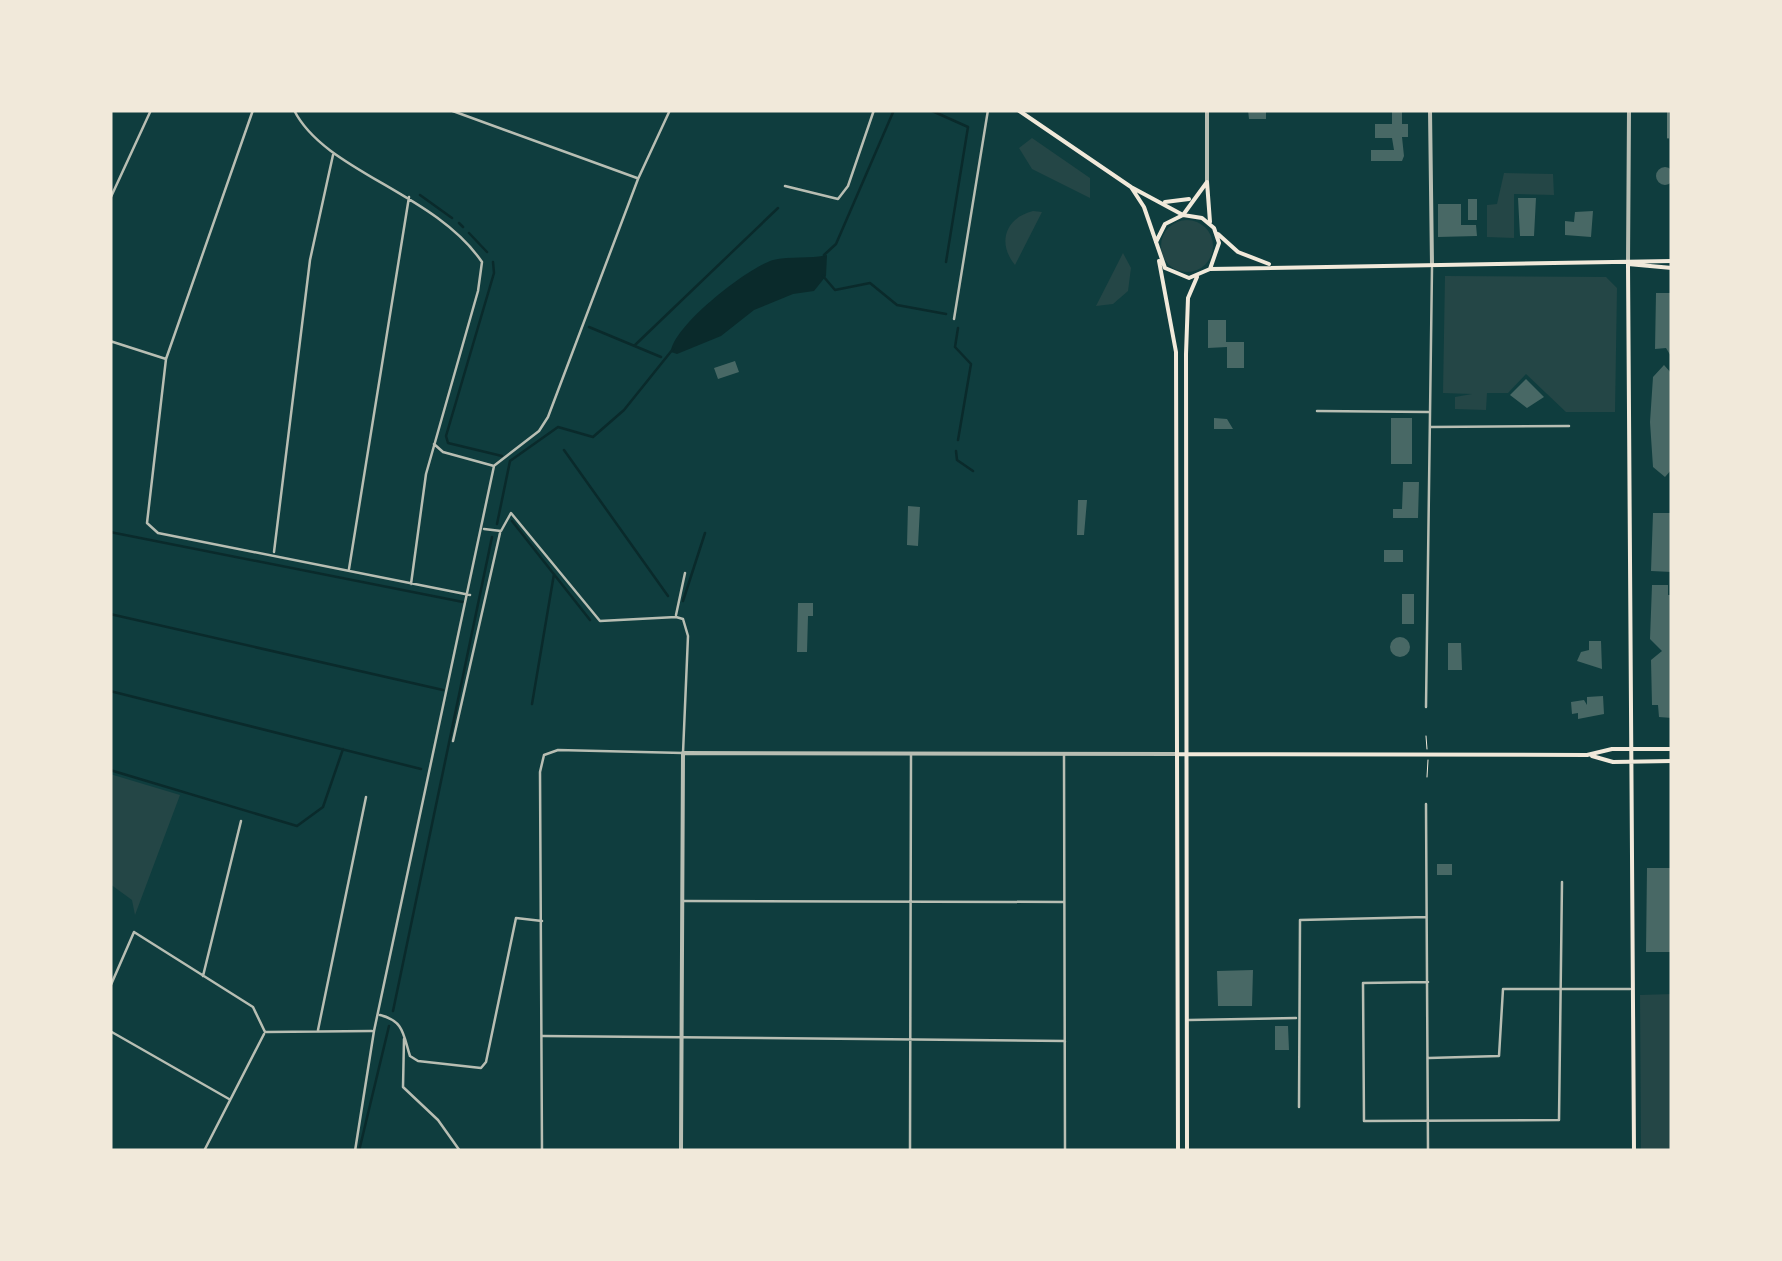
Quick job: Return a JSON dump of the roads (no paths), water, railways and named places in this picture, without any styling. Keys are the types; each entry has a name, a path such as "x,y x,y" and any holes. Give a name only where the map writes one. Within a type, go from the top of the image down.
{"main road":[{"path":"1018,110 1131,187 1210,224"},
{"path":"1156,252 1159,232 1183,214 1207,182"},
{"path":"1207,182 1210,224 1217,234 1238,252 1274,266"},
{"path":"1131,187 1144,207 1159,261 1176,352 1178,1151"},
{"path":"1160,202 1182,202 1194,196"},
{"path":"1159,261 1180,277 1197,276 1210,268 1219,252 1217,234"},
{"path":"1210,268 1628,264 1672,260"},
{"path":"1628,264 1672,268"},
{"path":"1628,264 1634,1151"},
{"path":"1186,1151 1186,354 1188,298 1197,276"},
{"path":"1177,754 1587,755 1672,749"},
{"path":"1587,755 1631,762 1672,761"}],"street":[{"path":"110,199 151,110"},
{"path":"253,110 166,359 146,524 158,533 470,595"},
{"path":"294,110 310,137 409,195 460,234 482,262 478,291 434,444 411,586"},
{"path":"450,110 638,179"},
{"path":"354,1151 374,1031 470,595 494,466 548,417 638,179 670,110"},
{"path":"785,186 838,199 848,186 874,110"},
{"path":"954,319 988,110"},
{"path":"1207,110 1207,182"},
{"path":"1426,706 1432,265 1430,110"},
{"path":"1628,264 1629,110"},
{"path":"274,554 310,260 333,152"},
{"path":"349,571 409,195"},
{"path":"110,341 166,359"},
{"path":"1317,411 1430,412"},
{"path":"1430,427 1569,426"},
{"path":"434,444 443,452 494,466"},
{"path":"453,742 500,531 512,513 600,621 683,619 688,636 683,753 681,1151"},
{"path":"484,529 500,531"},
{"path":"676,617 686,573"},
{"path":"542,1151 540,772 544,755 558,750 1177,754"},
{"path":"910,1151 911,754"},
{"path":"1064,755 1065,1151"},
{"path":"318,1030 366,796"},
{"path":"1426,804 1428,1151"},
{"path":"203,978 241,821"},
{"path":"1428,982 1363,983 1364,1120 1561,1119 1562,882"},
{"path":"682,901 1064,902"},
{"path":"1298,1107 1300,920 1429,917"},
{"path":"404,1038 410,1056 418,1061 481,1068 486,1062 516,918 540,921"},
{"path":"110,987 134,932 253,1008 265,1032"},
{"path":"1427,1058 1497,1058 1502,1052 1502,989 1633,989"},
{"path":"378,1015 395,1019 404,1030 403,1087 438,1120 460,1151"},
{"path":"1188,1020 1298,1018"},
{"path":"110,1031 230,1099"},
{"path":"265,1032 374,1031"},
{"path":"204,1151 265,1032"},
{"path":"542,1036 1065,1041"}],"lane":[{"path":"1668,110 1668,138"}],"waterway":[{"path":"824,255 836,244 894,110"},
{"path":"930,110 968,127 946,262"},
{"path":"420,195 452,218"},
{"path":"634,346 778,208"},
{"path":"459,223 463,227"},
{"path":"469,233 487,252"},
{"path":"493,262 494,273 446,436 448,443 502,456"},
{"path":"823,276 835,290 870,283 897,305 946,314"},
{"path":"589,327 661,357"},
{"path":"958,328 955,347 971,364 958,440"},
{"path":"497,524 510,461 558,427 593,437 624,410 673,349"},
{"path":"564,450 668,596"},
{"path":"956,451 957,460 973,471"},
{"path":"512,521 590,620"},
{"path":"110,532 463,602"},
{"path":"683,601 705,533"},
{"path":"393,1011 492,537"},
{"path":"532,704 554,574"},
{"path":"110,614 443,690"},
{"path":"110,691 421,769"},
{"path":"110,770 297,826 323,807 343,749"},
{"path":"359,1151 389,1026"}]}
